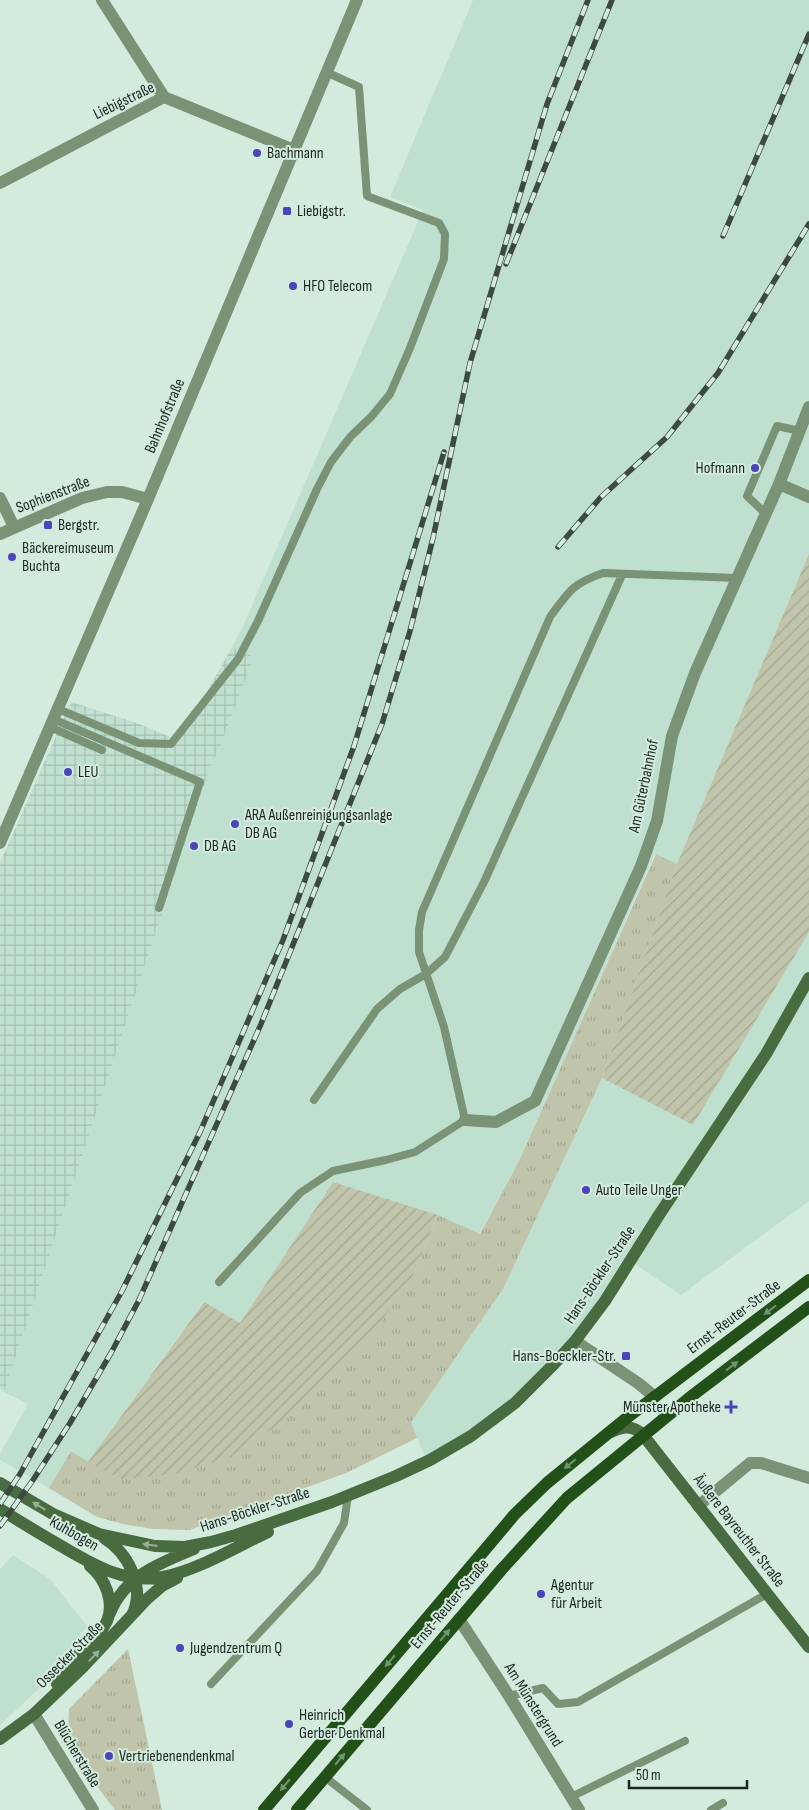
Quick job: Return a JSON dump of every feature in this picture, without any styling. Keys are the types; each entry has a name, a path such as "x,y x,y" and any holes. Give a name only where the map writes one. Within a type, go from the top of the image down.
{"main road":[{"name":"Hans-Böckler-Straße","path":"99,1534 142,1544 170,1547 197,1545 236,1536 348,1496 430,1460 471,1436 515,1402 575,1341 605,1301 659,1215 766,1054 809,978"},
{"name":"Ernst-Reuter-Straße","path":"264,1810 516,1514 547,1483 608,1433 809,1280"},
{"name":"Ernst-Reuter-Straße","path":"297,1810 534,1531 567,1498 643,1435 809,1307"},
{"name":"Ernst-Reuter-Straße","path":"608,1433 629,1427 638,1430 643,1435"},
{"name":"Äußere Bayreuther Straße","path":"643,1435 809,1647"},
{"name":"Kuhbogen","path":"0,1483 52,1514 99,1534"},
{"name":"Hans-Böckler-Straße","path":"134,1578 162,1577 198,1565 332,1502"},
{"name":"Kuhbogen","path":"0,1510 80,1557 111,1572 134,1578"},
{"name":"Ossecker Straße","path":"99,1534 118,1548 130,1567 134,1578 137,1589 136,1606 129,1619"},
{"name":"Ossecker Straße","path":"34,1714 77,1656 102,1629 118,1595 134,1578 155,1565 210,1542"},
{"name":"Ossecker Straße","path":"80,1557 95,1570 104,1582 108,1596 108,1617"},
{"name":"Ossecker Straße","path":"0,1739 34,1714 84,1667 162,1586 198,1565"}],"street":[{"path":"102,0 164,97"},
{"name":"Bahnhofstraße","path":"0,843 148,499 357,0"},
{"name":"Liebigstraße","path":"0,183 164,97 294,150"},
{"name":"Am Güterbahnhof","path":"465,1120 496,1122 534,1101 641,866 657,821 672,736 695,673 779,484 809,407"},
{"path":"779,484 809,497"},
{"name":"Sophienstraße","path":"0,534 9,523 82,498 107,492 122,492 148,499"},
{"path":"0,498 9,523"},
{"path":"575,1341 638,1383 655,1397"},
{"path":"698,1506 750,1463 761,1463 809,1478"},
{"name":"Am Münstergrund","path":"459,1619 579,1810"},
{"name":"Blücherstraße","path":"34,1714 93,1810"}],"lane":[{"path":"54,719 139,743 171,744 238,659 258,622 317,489 331,462 351,436 371,417 390,394 410,348 444,259 445,234 438,223 367,196 359,87 326,72"},
{"path":"766,514 747,496 777,426 800,431"},
{"path":"219,1282 300,1193 332,1171 415,1152 465,1120 444,1028 419,952 419,930 422,912 550,617 570,589 584,580 603,573 737,578"},
{"path":"314,1100 377,1009 400,989 426,974 445,957 484,882 622,575"},
{"path":"54,719 102,750"},
{"path":"54,719 200,782 159,908"},
{"path":"211,1684 317,1571 344,1523 348,1496"},
{"path":"509,1696 543,1688 558,1704 578,1702 767,1594"},
{"path":"571,1797 685,1741"},
{"path":"325,1777 367,1810"},
{"path":"711,1810 723,1804"}],"shaded area":[{"path":"473,0 809,0 809,554 677,864 655,854 519,1161 479,1234 438,1215 333,1182 240,1323 203,1302 88,1462 71,1451 49,1488 0,1460 0,1454 28,1404 4,1392 210,768 220,747 254,657 232,647 244,624 423,210 390,197"},
{"path":"232,647 254,657 220,747 210,768 4,1392 0,1388 0,863 71,702 137,723 175,739 193,716"},
{"path":"809,932 809,1201 681,1295 633,1263 514,1404 428,1463 410,1422 503,1289 602,1078 693,1125"},
{"path":"13,1555 50,1579 87,1626 42,1686 0,1725 0,1569"}],"green space":[{"path":"809,554 809,932 693,1125 602,1078 677,864"},
{"path":"656,854 677,864 602,1078 503,1289 411,1422 417,1438 346,1473 190,1530 153,1529 97,1517 49,1488 71,1451 88,1462 413,1275 438,1215 480,1234 519,1161"},
{"path":"333,1182 438,1215 413,1275 363,1348 298,1410 232,1457 173,1474 121,1479 88,1462 204,1302 240,1323"},
{"path":"128,1649 162,1810 115,1810 80,1760 71,1738 69,1709"}],"railway":[{"path":"0,1526 70,1423 111,1353 139,1300 261,1024 382,724 410,631 433,538 470,363 547,104 588,0"},
{"path":"506,264 612,0"},
{"path":"723,236 809,34"},
{"path":"558,547 601,497 667,437 718,373 809,224"},
{"path":"0,1504 20,1474 122,1291 200,1132 283,940 354,746 444,452"}],"place":[{"name":"Bachmann","path":"257,153"},
{"name":"Liebigstr.","path":"287,211"},
{"name":"HFO Telecom","path":"293,286"},
{"name":"Hofmann","path":"755,468"},
{"name":"Bergstr.","path":"48,525"},
{"name":"Bäckereimuseum Buchta","path":"12,557"},
{"name":"LEU","path":"68,772"},
{"name":"ARA Außenreinigungsanlage DB AG","path":"235,824"},
{"name":"DB AG","path":"194,846"},
{"name":"Auto Teile Unger","path":"586,1190"},
{"name":"Hans-Boeckler-Str.","path":"626,1356"},
{"name":"Münster Apotheke","path":"731,1407"},
{"name":"Agentur für Arbeit","path":"541,1594"},
{"name":"Jugendzentrum Q","path":"180,1648"},
{"name":"Heinrich Gerber Denkmal","path":"289,1724"},
{"name":"Vertriebenendenkmal","path":"109,1756"}]}
